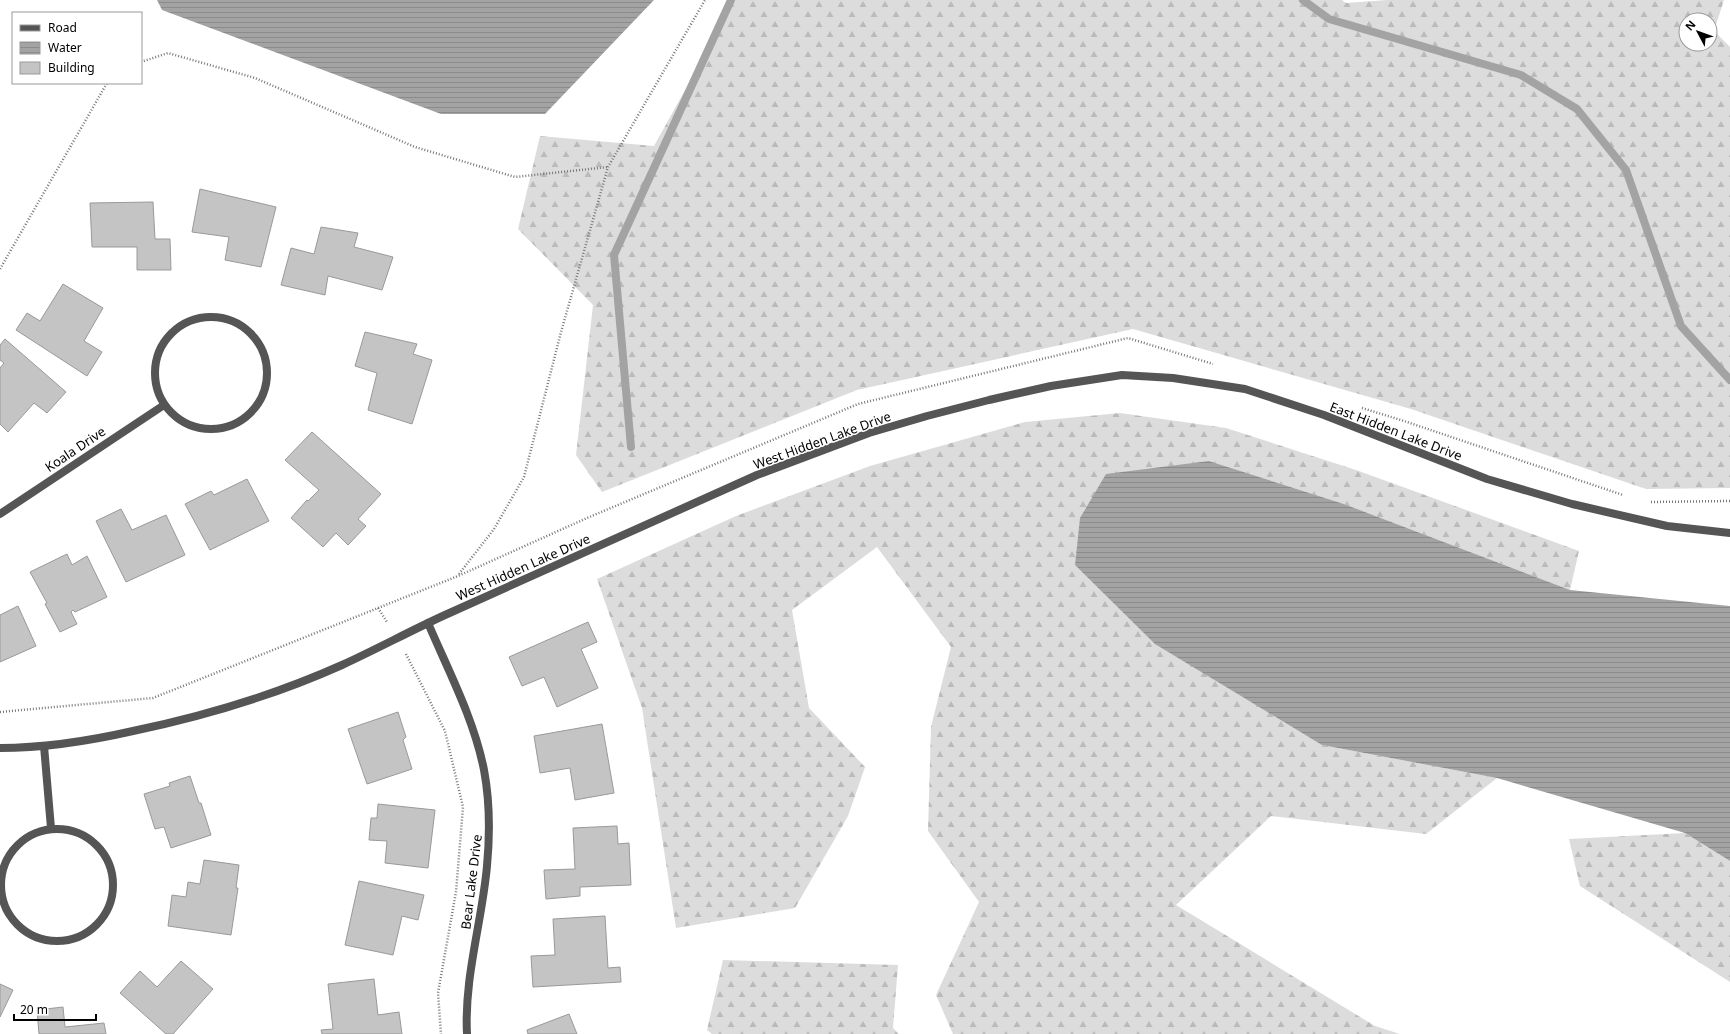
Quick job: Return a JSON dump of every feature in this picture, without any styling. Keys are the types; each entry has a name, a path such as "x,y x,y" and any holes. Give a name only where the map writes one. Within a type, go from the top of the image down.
{"street":[{"path":"207,317 221,318 235,322 248,330 258,341 264,354 267,369 266,384 262,398 254,410 242,420 230,426 215,429 200,429 186,424 174,416 164,405 158,392 155,378 156,363 160,349 168,336 179,326 193,320 207,317"},
{"name":"East Hidden Lake Drive","path":"1051,386 1122,375 1173,378 1245,389 1324,415 1488,479 1572,504 1667,526 1730,533"},
{"name":"West Hidden Lake Drive","path":"0,748 44,746 112,736 164,725 224,709 305,680 341,665 428,623 757,475 813,453 927,416 1051,386"},
{"name":"Koala Drive","path":"0,514 164,405"},
{"name":"Bear Lake Drive","path":"428,623 476,739 484,769 488,800 490,833 487,868 468,991 466,1016 467,1034"},
{"path":"44,746 52,828"},
{"path":"52,828 66,829 80,833 93,841 103,852 110,865 113,879 113,894 108,908 100,920 89,930 76,938 62,941 47,940 33,936 21,928 11,917 4,904 1,890 1,875 3,868 14,849 24,839 37,832 52,828"}],"path":[{"path":"458,576 494,529 524,477 561,332 608,167 705,0"},
{"path":"142,62 168,53 255,78 415,147 515,177 608,167"},
{"path":"0,268 106,84"},
{"path":"0,712 153,698 458,576 587,518 858,404 1128,338 1220,366"},
{"path":"1358,407 1404,421 1628,497"},
{"path":"1643,502 1730,501"},
{"path":"378,608 398,638 445,731 464,807 456,892 438,993 441,1034"}],"green space":[{"path":"735,0 1342,0 1346,3 1387,0 1724,0 1718,19 1718,12 1678,12 1678,52 1718,52 1718,35 1730,47 1730,488 1646,489 1411,409 1133,329 857,390 602,492 576,455 593,305 518,229 540,136 654,146"},
{"path":"1120,413 1226,428 1356,470 1579,551 1570,590 1344,504 1209,461 1322,745 1497,778 1426,834 1271,816 1176,905 1375,1026 1400,1034 953,1034 936,995 979,902 928,831 931,727 951,647 877,547 792,610 809,708 865,767 848,816 795,908 676,928 642,708 597,579 736,516 870,466 1025,422"},
{"path":"1685,833 1730,861 1730,982 1580,886 1569,839"},
{"path":"723,960 898,965 893,1028 899,1034 712,1034 707,1030"}],"water":[{"path":"157,0 654,0 545,114 441,114 162,10"},
{"path":"1209,461 1344,504 1570,590 1730,606 1730,861 1685,833 1497,778 1322,745 1155,644 1075,565 1080,518 1106,474"}],"building":[{"path":"200,189 276,207 261,267 225,260 229,237 192,232"},
{"path":"153,202 155,239 170,239 171,270 137,270 137,247 92,247 90,203"},
{"path":"321,227 358,233 354,247 393,257 382,290 328,276 325,295 281,285 291,248 314,254"},
{"path":"63,284 103,308 84,341 102,352 87,376 16,330 27,313 40,321"},
{"path":"365,332 417,344 413,354 432,360 412,424 368,410 377,373 355,366"},
{"path":"5,339 66,392 47,413 34,403 8,432 0,424 0,368 4,363 0,360 0,345"},
{"path":"312,432 381,494 358,519 366,526 348,545 336,533 323,547 291,518 307,500 308,501 319,490 285,460"},
{"path":"247,479 269,521 210,550 185,504 211,491 214,495"},
{"path":"121,509 132,530 166,515 185,555 126,582 96,521"},
{"path":"67,554 72,565 87,556 107,597 75,612 73,610 71,612 77,624 60,632 45,604 47,603 30,572"},
{"path":"18,606 36,646 0,662 0,615"},
{"path":"588,622 597,642 581,649 598,688 557,707 544,677 522,686 509,657"},
{"path":"398,712 406,737 403,740 412,769 367,784 348,729"},
{"path":"602,724 614,793 575,800 570,768 540,773 534,736"},
{"path":"190,776 199,803 201,803 211,835 171,848 164,827 155,829 144,794 170,786 169,783"},
{"path":"378,804 435,810 428,868 385,863 387,841 369,840 371,818 377,818"},
{"path":"617,826 618,844 629,843 631,885 580,887 580,896 546,899 544,870 575,869 573,828"},
{"path":"204,860 239,865 236,888 238,888 231,935 168,926 172,895 186,897 188,882 200,884"},
{"path":"359,881 424,895 418,920 402,916 393,955 345,945"},
{"path":"605,916 608,968 620,967 621,982 533,987 531,956 555,955 553,919"},
{"path":"181,961 213,989 173,1034 166,1034 120,993 140,971 157,987"},
{"path":"374,979 378,1015 399,1012 402,1034 322,1034 321,1030 333,1029 328,984"},
{"path":"0,984 13,990 0,1017"},
{"path":"63,1007 65,1027 104,1023 106,1034 39,1034 37,1010"},
{"path":"569,1014 577,1034 528,1034 527,1030"}],"waterway":[{"path":"631,447 614,255 731,0"},
{"path":"1303,0 1329,19 1521,75 1577,109 1626,170 1681,326 1730,380"}]}
